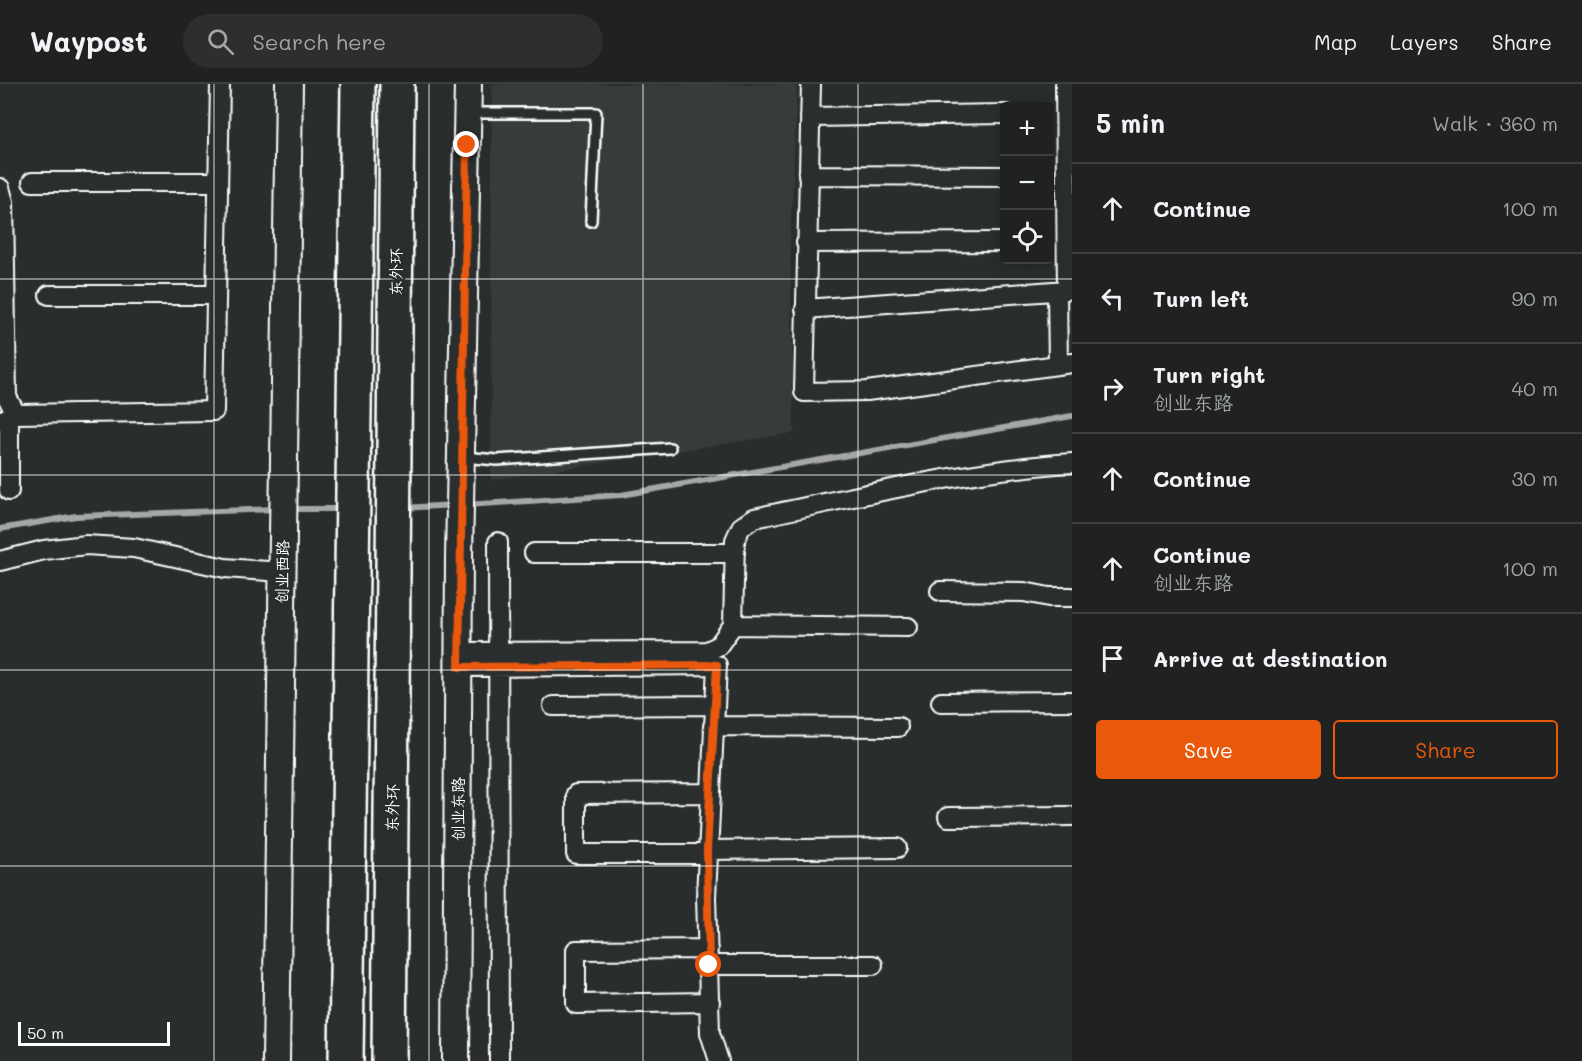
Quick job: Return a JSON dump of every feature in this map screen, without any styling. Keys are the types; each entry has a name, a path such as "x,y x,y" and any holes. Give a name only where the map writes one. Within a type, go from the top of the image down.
{"highway":[{"path":"346,1061 358,84"},
{"name":"东外环","path":"389,1061 397,84"}],"street":[{"path":"8,417 214,411 220,84"},
{"name":"创业西路","path":"276,1061 289,84"},
{"path":"461,459 468,84"},
{"path":"811,84 804,392 867,391 1065,364 1057,291"},
{"path":"805,309 1067,290 1069,274 1058,242 1063,170 1062,113 1065,84"},
{"path":"810,117 1000,114"},
{"path":"808,175 1000,176"},
{"path":"32,182 218,182"},
{"path":"0,188 4,202 3,297 9,491"},
{"path":"806,243 1000,242"},
{"path":"49,295 216,295"},
{"name":"创业东路","path":"456,1061 461,459"},
{"path":"498,659 707,651 718,646 733,626 735,540 741,527 754,518 1006,467 1072,463"},
{"path":"498,542 499,1061"},
{"path":"0,561 44,550 86,545 134,548 225,568 282,572"},
{"path":"534,554 735,553"},
{"path":"940,591 1024,592 1048,597 1072,597"},
{"path":"733,626 908,627"},
{"path":"718,646 707,852 710,1033 719,1061"},
{"path":"459,659 717,665"},
{"path":"941,702 1072,701"},
{"path":"553,706 714,705"},
{"path":"713,726 898,727"},
{"path":"710,793 576,794 576,854 897,848"},
{"path":"948,817 1072,816"},
{"path":"710,1002 576,1004 576,950 873,965"}],"lane":[{"path":"467,113 596,113 591,221"},
{"path":"461,459 497,460 670,448"}],"shaded area":[{"path":"492,84 797,84 790,247 794,433 491,480"}],"waterway":[{"path":"465,505 621,495 1072,416"},
{"path":"402,508 455,505"},
{"path":"0,529 76,516 278,509"},
{"path":"288,509 344,509"}],"route":[{"path":"467,145 459,667 717,665 707,850 706,897 709,965"}]}
